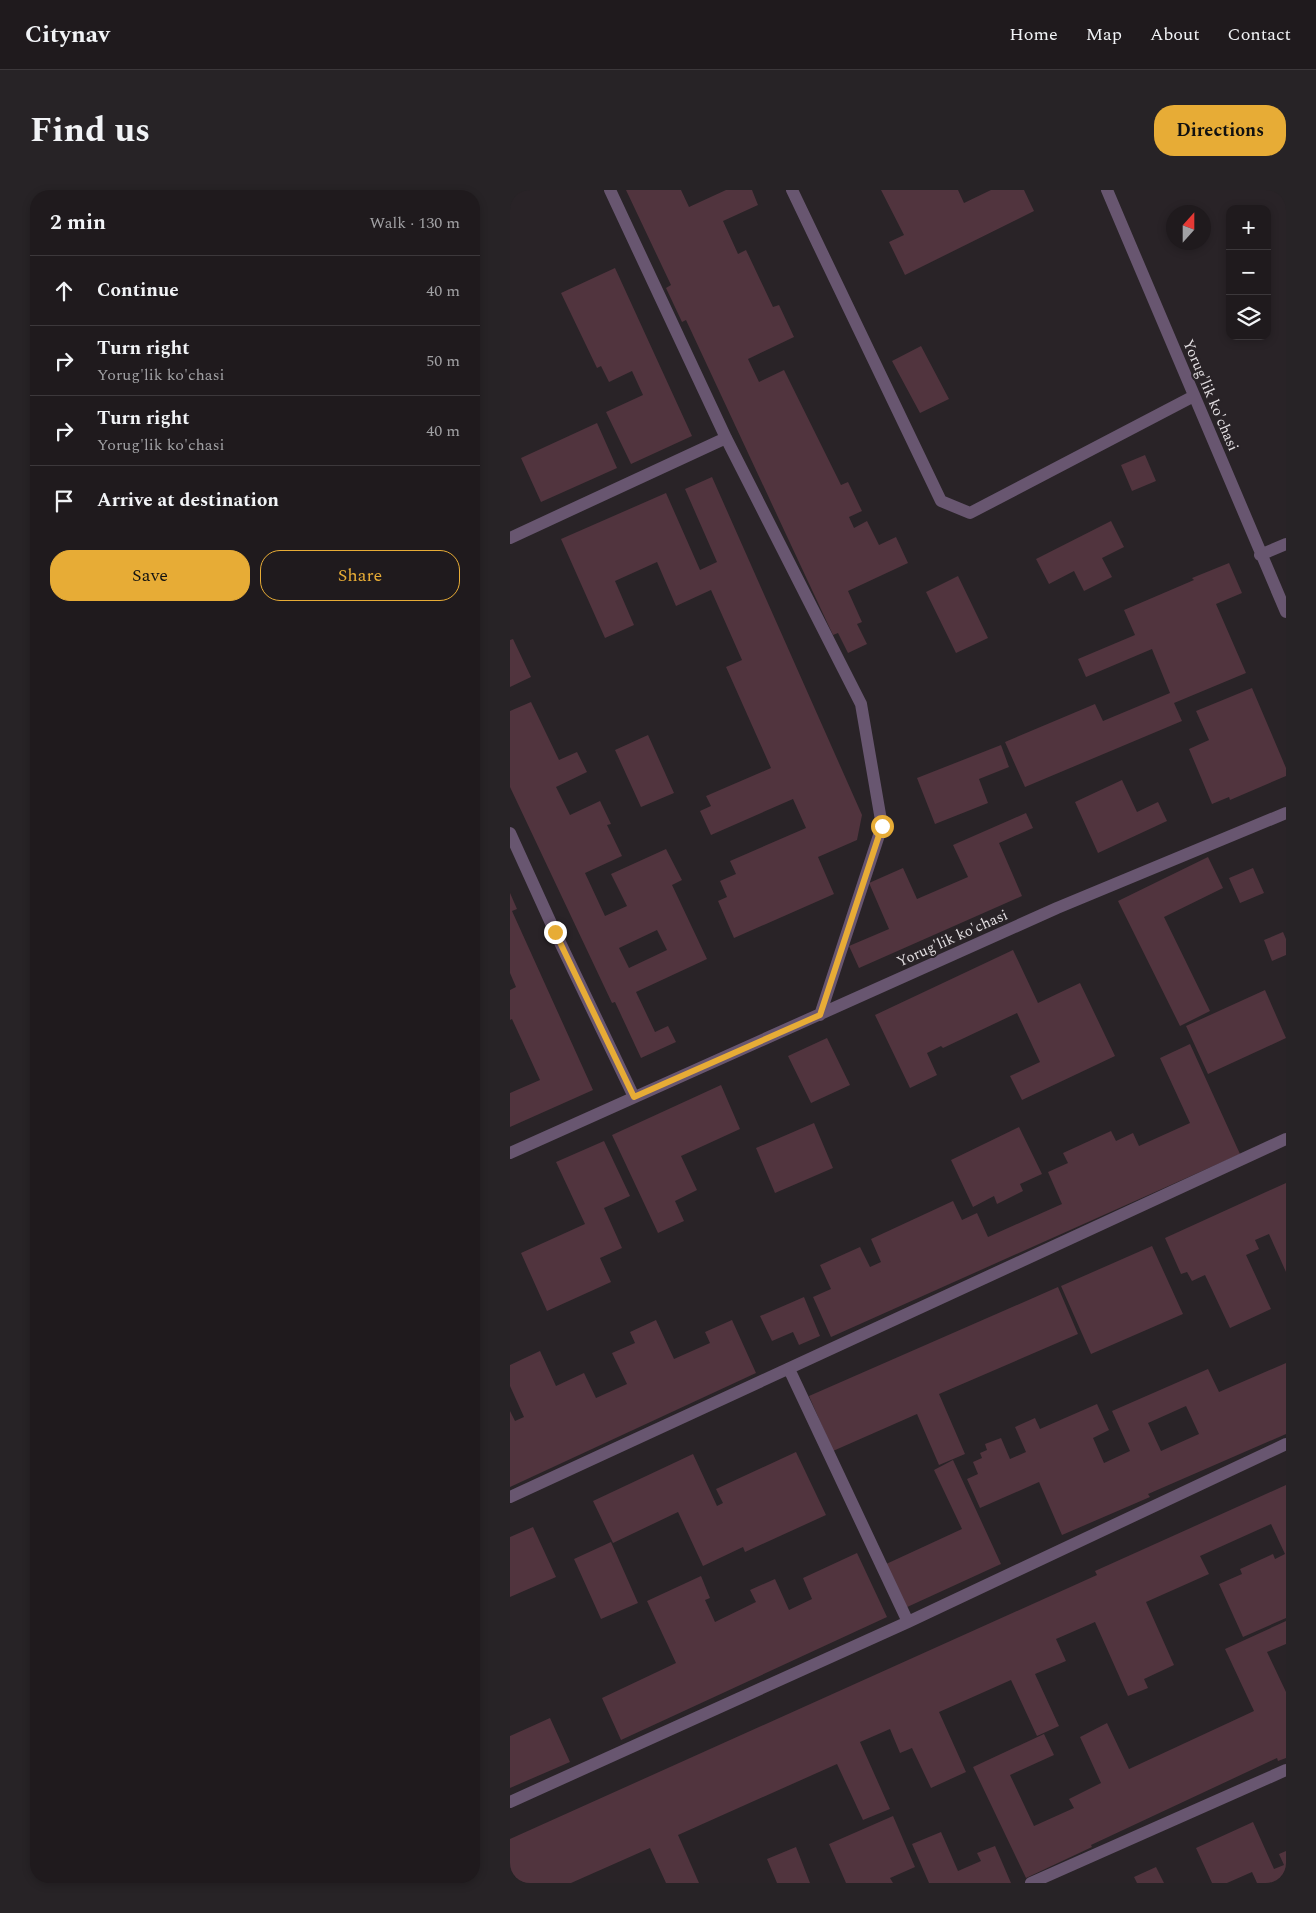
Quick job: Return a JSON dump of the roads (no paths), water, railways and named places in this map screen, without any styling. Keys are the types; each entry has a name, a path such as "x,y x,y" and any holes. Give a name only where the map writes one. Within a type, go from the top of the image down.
{"street":[{"path":"610,190 726,438 861,704 882,826 820,1015"},
{"path":"792,190 941,501 970,514 1194,396"},
{"name":"Yorug'lik ko'chasi","path":"1107,190 1260,555 1286,612"},
{"path":"510,538 726,438"},
{"path":"1260,555 1286,544"},
{"name":"Yorug'lik ko'chasi","path":"510,1153 1057,908 1286,813"},
{"path":"510,833 634,1097"},
{"path":"510,1497 1286,1140"},
{"path":"789,1369 908,1622"},
{"path":"510,1802 908,1622 1286,1444"},
{"path":"1031,1883 1286,1770"}]}
